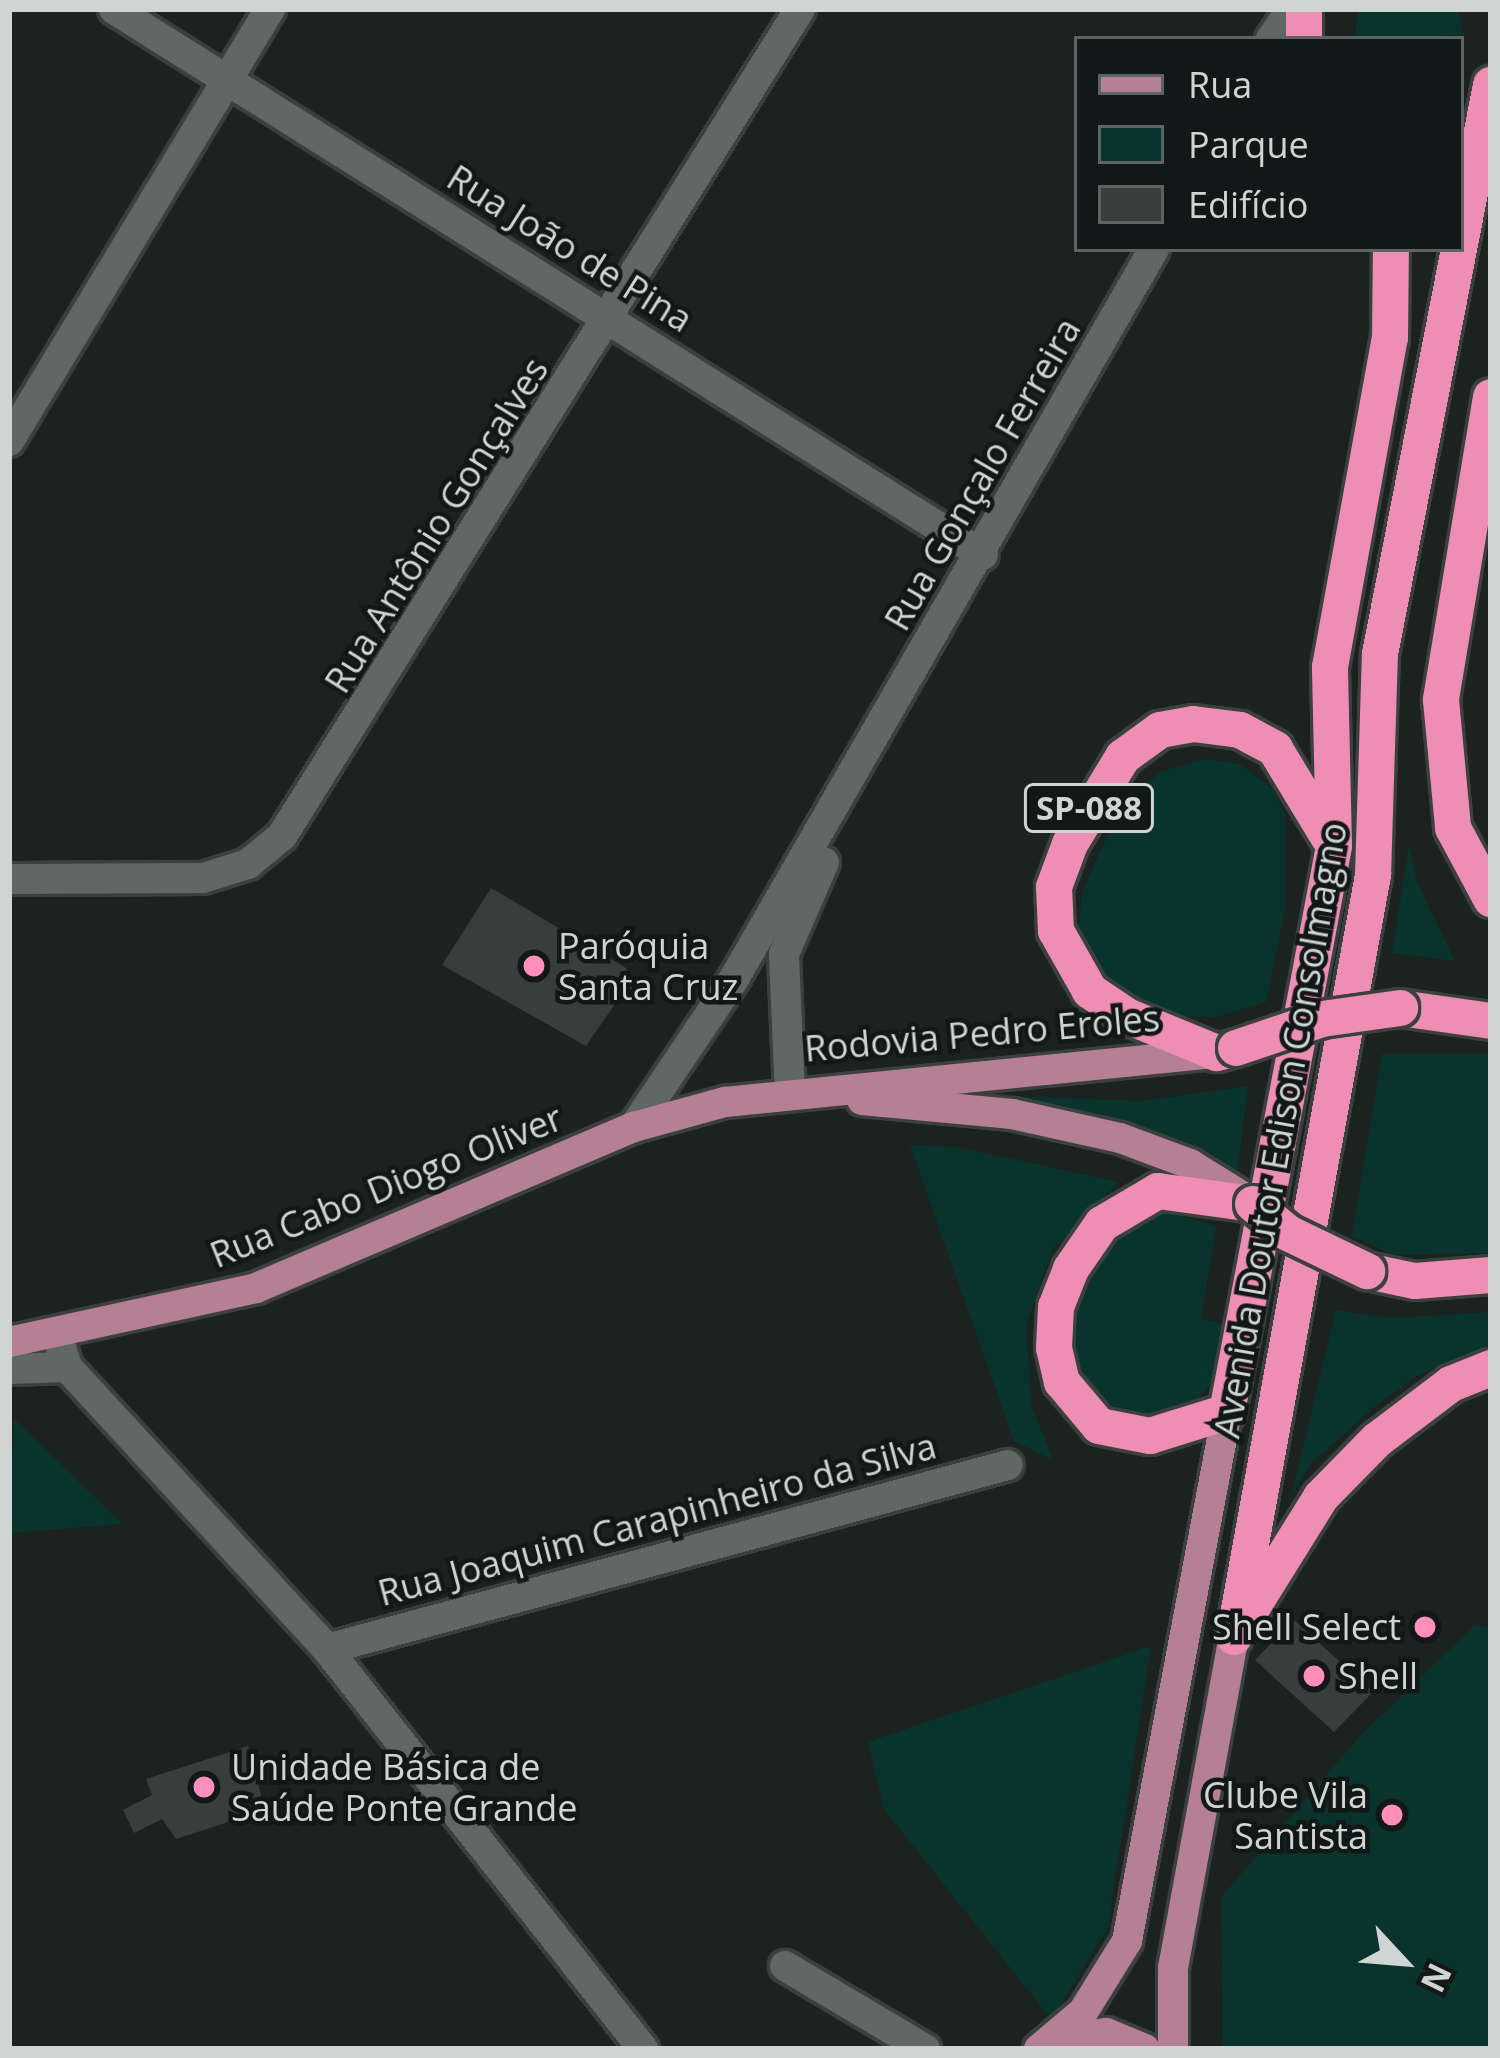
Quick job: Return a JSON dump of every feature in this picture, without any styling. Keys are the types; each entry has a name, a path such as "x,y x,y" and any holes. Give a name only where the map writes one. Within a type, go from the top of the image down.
{"highway":[{"name":"Avenida Doutor Edison Consolmagno","path":"1464,207 1491,68"},
{"name":"Avenida Doutor Edison Consolmagno","path":"1227,1412 1334,846 1330,667 1390,338 1391,252"},
{"name":"Avenida Doutor Edison Consolmagno","path":"1234,1637 1373,875 1380,654 1456,252"},
{"path":"1491,397 1441,700 1453,828 1491,899"},
{"name":"SP-088","path":"1226,1050 1127,1016 1090,991 1068,956 1056,931 1054,887 1093,800 1123,757 1160,730 1192,724 1240,730 1275,749 1334,846"},
{"path":"1226,1050 1322,1019 1400,1008 1491,1022"},
{"path":"1227,1412 1150,1436 1099,1426 1062,1382 1056,1307 1102,1224 1130,1203 1158,1191 1249,1201 1288,1233 1367,1271 1415,1281 1491,1275"},
{"path":"1234,1637 1322,1497 1377,1440 1451,1384 1491,1368"}],"main road":[{"name":"Rodovia Pedro Eroles","path":"790,1094 1226,1050"},
{"name":"Rodovia Pedro Eroles","path":"790,1094 1066,1124 1159,1149 1249,1201"},
{"name":"Rua Cabo Diogo Oliver","path":"9,1342 256,1288 634,1126 790,1094"},
{"name":"Avenida Doutor Edison Consolmagno","path":"1042,2046 1083,2012 1127,1941 1227,1412"},
{"name":"Avenida Doutor Edison Consolmagno","path":"1173,2049 1173,1968 1234,1637"},
{"name":"Avenida Doutor Edison Consolmagno","path":"1042,2046 1106,2033 1145,2049"}],"street":[{"name":"Rua João de Pina","path":"114,9 983,555"},
{"path":"9,441 270,9"},
{"name":"Rua Antônio Gonçalves","path":"9,879 203,878 248,864 282,836 611,320 800,9"},
{"path":"1273,36 1292,9"},
{"name":"Rua Gonçalo Ferreira","path":"634,1126 735,977 983,555 1152,252"},
{"name":"Rua Gonçalo Ferreira","path":"790,1094 784,954 877,736"},
{"path":"58,1334 67,1367 327,1648 643,2049"},
{"path":"9,1369 67,1367"},
{"name":"Rua Joaquim Carapinheiro da Silva","path":"327,1648 1008,1465"},
{"path":"784,1966 925,2049"}],"green space":[{"path":"1358,9 1458,9 1462,35 1435,36 1355,36"},
{"path":"1206,759 1240,764 1273,789 1285,814 1285,909 1266,1002 1216,1017 1150,1016 1118,1006 1076,952 1082,893 1118,812 1161,771"},
{"path":"1409,846 1417,882 1455,961 1392,953"},
{"path":"1382,1054 1491,1054 1491,1253 1394,1255 1352,1236"},
{"path":"1248,1086 1237,1174 1125,1123 957,1094 1142,1101"},
{"path":"910,1145 957,1147 1119,1182 1053,1249 1026,1324 1031,1404 1053,1460 1014,1441"},
{"path":"1161,1210 1216,1226 1201,1319 1224,1324 1211,1384 1189,1409 1161,1420 1129,1419 1101,1406 1080,1380 1071,1349 1075,1312 1109,1245"},
{"path":"1336,1310 1391,1318 1491,1312 1491,1345 1418,1375 1378,1404 1310,1464 1291,1497"},
{"path":"14,1418 122,1524 9,1533"},
{"name":"Clube Vila Santista","path":"1475,1625 1491,1628 1491,2049 1223,2049 1222,1896 1362,1734"},
{"path":"1151,1646 1107,1930 1051,2019 884,1809 868,1742"}],"building":[{"name":"Paróquia Santa Cruz","path":"491,888 626,968 634,993 615,1004 586,1046 442,965"},
{"name":"Shell","path":"1294,1620 1373,1692 1334,1732 1255,1660"},
{"name":"Unidade Básica de Saúde Ponte Grande","path":"248,1746 265,1810 176,1839 162,1819 134,1833 123,1810 152,1795 146,1779"}],"place":[{"name":"Paróquia Santa Cruz","path":"534,966"},
{"name":"Shell Select","path":"1425,1627"},
{"name":"Shell","path":"1314,1676"},
{"name":"Unidade Básica de Saúde Ponte Grande","path":"204,1787"},
{"name":"Clube Vila Santista","path":"1392,1815"}]}
